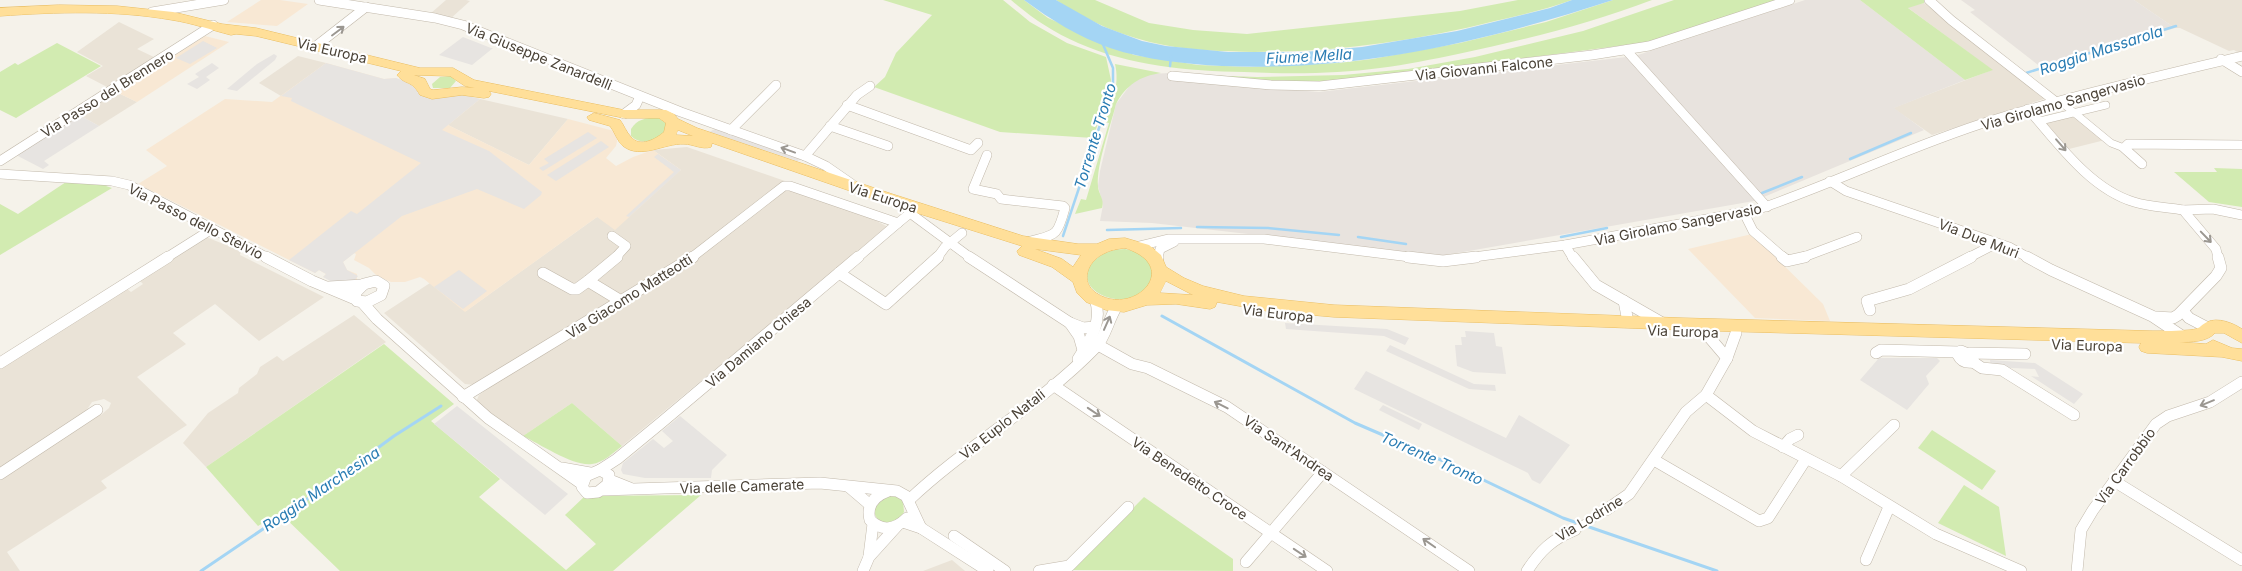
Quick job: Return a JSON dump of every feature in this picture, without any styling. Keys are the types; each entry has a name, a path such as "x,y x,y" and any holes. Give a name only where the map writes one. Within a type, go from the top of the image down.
{"main road":[{"path":"0,12 64,7 114,8 152,12 218,27"},
{"name":"Via Europa","path":"218,27 256,32 411,70 441,73 454,72 470,83 624,114 651,110 861,190 1027,242 1063,250 1097,248 1117,243 1139,246 1153,255 1159,266 1182,285 1206,294 1287,306 1394,314 1665,324 2153,337 2183,337 2219,326 2240,333"},
{"name":"Via Europa","path":"218,27 413,78 420,82 424,89 432,95 462,92 484,94 555,107 615,123 629,143 640,146 654,145 664,140 685,139 716,146 907,218 962,232 1052,260 1066,268 1080,280 1085,291 1095,300 1117,306 1132,304 1145,299 1176,298 1262,312 1322,318 2191,348 2235,355"},
{"path":"424,89 430,78 441,73"},
{"path":"445,94 461,84 461,76"},
{"path":"623,136 626,125 634,118 651,110"},
{"path":"664,140 673,130 675,118"},
{"path":"1080,280 1082,262 1097,248"},
{"path":"1145,299 1158,286 1159,266"},
{"name":"Via Europa","path":"2207,331 2212,344 2235,355"}],"street":[{"path":"152,12 224,0"},
{"name":"Via Giuseppe Zanardelli","path":"319,0 435,18 478,30 579,73 640,96 651,110"},
{"name":"Via Giovanni Falcone","path":"1172,76 1271,85 1320,86 1626,50 1650,46 1790,0"},
{"path":"1929,0 1951,20 2111,143 2124,148 2142,164"},
{"path":"316,46 366,7"},
{"name":"Via Passo del Brennero","path":"0,161 218,27"},
{"path":"1626,50 1767,207"},
{"name":"Via Girolamo Sangervasio","path":"1139,246 1168,239 1264,239 1443,261 1565,245 1744,213 1767,207 1893,155 2028,109 2221,59 2242,56"},
{"path":"2221,59 2242,72"},
{"path":"731,130 776,85"},
{"path":"805,156 847,105 870,86"},
{"path":"640,96 644,104 651,110"},
{"path":"624,114 638,103 640,96"},
{"path":"847,105 971,150 978,143"},
{"path":"2040,122 2106,105"},
{"path":"2028,109 2082,170 2099,184 2133,202 2183,210 2213,209 2242,215"},
{"path":"675,118 731,130 805,156 826,166 861,190"},
{"path":"830,126 888,146"},
{"path":"2124,148 2128,144 2148,143 2242,145"},
{"path":"987,155 973,189 976,191 992,193 1002,199 1064,206 1058,230 1055,234 1027,242"},
{"name":"Via Passo dello Stelvio","path":"0,174 112,181 129,186 326,287 359,301 377,320 463,397"},
{"name":"Via Due Muri","path":"1830,181 1846,191 1997,243 2152,316 2183,337"},
{"name":"Via Giacomo Matteotti","path":"463,397 695,255 784,186 788,186"},
{"name":"Via Europa","path":"788,186 907,218"},
{"path":"2153,337 2157,330 2152,316 2173,318 2186,314 2221,268 2216,249 2183,210"},
{"path":"1744,213 1753,231 1787,262 1857,237"},
{"path":"907,218 950,243 1070,323 1083,328 1095,327"},
{"name":"Via Damiano Chiesa","path":"602,474 617,459 907,218"},
{"path":"0,363 212,229"},
{"path":"839,273 886,304 934,262 962,232"},
{"path":"542,272 572,289 577,289 622,252 626,246 612,236"},
{"name":"Via Girolamo Sangervasio","path":"1159,266 1159,253 1163,246 1182,239"},
{"path":"1870,310 1867,301 1909,289 1997,243"},
{"path":"1565,245 1576,262 1596,285 1665,324"},
{"path":"588,280 621,301"},
{"path":"326,287 363,285 376,281 383,284 383,292 377,298 359,301 356,290 363,285"},
{"path":"377,298 377,320"},
{"name":"Via Euplo Natali","path":"1074,366 1095,327 1099,313 1095,300"},
{"path":"1624,300 1628,322"},
{"name":"Via Euplo Natali","path":"909,502 929,481 1054,385 1098,345 1110,316 1117,306"},
{"path":"2186,314 2207,331"},
{"path":"1070,323 1079,336 1083,350"},
{"path":"1704,331 1727,358"},
{"path":"1736,332 1727,358 1706,395 1752,431 1841,476 1936,534 2021,571"},
{"name":"Via Sant'Andrea","path":"1098,345 1132,364 1148,368 1227,408 1469,571"},
{"path":"1876,353 1881,350 1967,356 2025,354"},
{"path":"1967,356 1982,368 2002,370 2074,415"},
{"name":"Via Carrobbio","path":"2076,571 2081,530 2156,424 2168,416 2210,402 2242,382"},
{"name":"Via Benedetto Croce","path":"1054,385 1327,571"},
{"name":"Via Lodrine","path":"1527,571 1537,554 1556,537 1575,530 1629,494 1686,412 1706,395"},
{"name":"Via delle Camerate","path":"463,397 488,418 582,484 583,490 587,493 592,494 603,490 820,483 893,491"},
{"path":"0,474 97,410"},
{"path":"1841,476 1894,425"},
{"path":"1783,447 1790,439 1798,435"},
{"path":"1654,460 1759,521 1768,518 1806,459"},
{"name":"Via delle Camerate","path":"559,468 602,474 634,489"},
{"path":"1246,562 1323,472"},
{"path":"582,484 602,474 603,490"},
{"name":"Via Euplo Natali","path":"893,491 929,481"},
{"path":"2114,481 2242,560"},
{"path":"849,487 869,504"},
{"path":"921,528 909,502 893,491 875,497 869,504 868,515 873,524 880,528 889,528 900,524 921,528 988,571"},
{"path":"869,557 909,514 909,502"},
{"path":"1039,571 1069,569 1128,507"},
{"path":"1866,560 1889,507"},
{"path":"863,571 869,557 873,524"},
{"path":"954,536 1005,571"}],"shaded area":[{"path":"261,0 280,0 308,4 277,26 227,22"},
{"path":"446,0 470,1 450,19 430,14"},
{"path":"1805,0 1860,0 1965,80 1894,108 1924,130 1754,201 1440,256 1152,223 1100,221 1103,205 1098,186 1100,171 1116,104 1131,84 1142,77 1152,74 1169,73 1174,80 1319,92 1635,56"},
{"path":"1961,0 2134,0 2175,28 2042,68 1970,12 1975,10"},
{"path":"2134,0 2242,0 2242,53 2234,50 2229,51 2180,28 2175,28"},
{"path":"1924,3 2047,98 1932,135 1893,108 1992,70 1907,7"},
{"path":"119,22 154,39 137,49 156,58 109,88 86,76 103,66 77,52"},
{"path":"205,36 229,42 137,102 116,92"},
{"path":"463,37 493,48 472,65 439,55"},
{"path":"203,41 217,48 190,64 176,58"},
{"path":"274,54 277,56 275,60 237,91 227,89 257,64"},
{"path":"298,56 326,63 281,96 259,83"},
{"path":"212,63 219,68 206,77 210,80 197,89 187,84 199,77 195,74"},
{"path":"326,63 384,79 396,78 423,92 480,99 448,125 529,165 568,119 614,131 618,137 616,146 606,158 616,166 633,157 653,150 681,170 615,230 597,217 465,312 424,279 420,277 405,282 391,282 377,276 369,268 354,260 356,254 354,253 343,262 347,270 357,274 357,280 323,277 326,274 319,270 315,273 138,184 167,166 146,150 225,99 272,102"},
{"path":"326,63 384,79 396,78 417,85 423,92 460,94 480,99 442,130 489,151 542,192 541,195 524,209 477,189 402,216 343,262 347,270 358,276 354,281 332,282 323,277 326,274 319,270 315,273 289,260 351,211 357,214 421,163 291,101 292,98 281,96"},
{"path":"116,92 137,102 99,126 79,115"},
{"path":"480,99 568,119 529,165 448,125"},
{"path":"79,115 99,126 44,161 49,165 43,169 16,155"},
{"path":"2079,115 2109,139 2069,149 2044,123"},
{"path":"715,129 805,158 797,161 709,132"},
{"path":"588,132 597,138 543,171 539,168 549,163 544,159"},
{"path":"601,141 609,147 556,181 547,175"},
{"path":"687,147 785,181 698,248 475,385 465,384 384,313 430,283 466,311 597,217 681,170 653,150"},
{"path":"658,154 681,170 629,217 626,216 674,172 654,157"},
{"path":"786,189 867,216 888,227 622,446 572,403 523,436 503,425 476,402 479,395 496,383 698,258"},
{"path":"1752,234 1823,304 1830,321 1755,318 1688,249"},
{"path":"206,237 241,251 240,255 324,297 259,341 215,304 173,333 186,344 137,377 187,425 101,481 107,488 7,552 20,571 0,571 0,479 90,418 101,415 109,408 111,403 104,399 92,402 86,411 0,468 0,367 126,288 131,292 143,284 139,280"},
{"path":"459,270 487,291 463,309 434,287"},
{"path":"354,315 386,342 206,467 183,443 208,413 238,393 239,388 257,374 260,367 277,356 283,361"},
{"path":"1285,323 1387,329 1409,338 1405,345 1384,336 1286,329"},
{"path":"1465,331 1494,333 1496,346 1502,347 1506,374 1473,372 1457,366 1455,345 1462,345 1461,337 1466,337"},
{"path":"1390,345 1474,384 1495,385 1496,391 1469,389 1386,351"},
{"path":"1879,358 1937,358 1940,361 1926,376 1929,384 1907,410 1860,380"},
{"path":"1990,360 2035,363 2083,394 2074,404 2031,376 2039,377 2035,369 1991,367"},
{"path":"1366,371 1506,438 1519,415 1570,445 1540,484 1532,480 1528,473 1354,389"},
{"path":"1383,405 1422,424 1419,430 1379,410"},
{"path":"457,406 568,494 545,515 434,424"},
{"path":"680,416 727,455 712,470 711,478 645,478 623,474 621,470 623,463 653,439 664,448 673,441 662,431"},
{"path":"952,560 965,571 923,571"}],"green space":[{"path":"883,0 1003,0 1030,22 1067,43 1106,57 1111,80 1110,88 1093,138 1000,132 874,87 885,77 896,53 932,15"},
{"path":"1011,0 1024,0 1048,18 1134,55 1198,65 1250,67 1339,63 1372,59 1460,43 1546,22 1613,0 1652,0 1556,31 1458,54 1363,70 1295,73 1181,68 1160,66 1118,57 1098,51 1060,34 1035,19"},
{"path":"1056,0 1095,0 1149,23 1193,30 1247,34 1460,11 1518,0 1572,0 1544,9 1406,40 1316,50 1255,52 1197,50 1150,42 1094,22"},
{"path":"1674,0 1777,0 1649,42 1374,78 1317,84 1278,84 1174,74 1257,77 1343,75 1408,69 1475,57 1583,31"},
{"path":"1860,0 1925,0 1924,3 1908,8 1993,70 1965,80"},
{"path":"57,43 101,66 16,118 0,110 0,72 15,63 18,65"},
{"path":"1115,64 1161,73 1147,76 1134,82 1120,97 1116,104 1099,167 1098,186 1103,202 1102,208 1075,214 1081,199 1086,200 1109,123 1105,122 1116,87"},
{"path":"451,76 456,81 450,88 433,88 432,84 440,77"},
{"path":"657,117 667,124 658,138 641,141 631,136 631,129 636,123"},
{"path":"2214,168 2242,169 2242,207 2209,202 2174,172 2217,172"},
{"path":"66,182 108,185 106,186 112,188 0,255 0,204 18,214"},
{"path":"1125,249 1140,254 1149,262 1152,271 1150,281 1145,289 1136,296 1124,299 1110,298 1098,293 1090,286 1087,278 1093,262 1101,255"},
{"path":"384,344 454,404 431,421 500,479 479,497 566,570 596,544 565,515 585,496 701,495 613,571 340,571 280,513 258,526 206,467"},
{"path":"572,403 622,446 600,462 585,464 567,459 523,436"},
{"path":"1932,430 1996,471 1982,490 1918,448"},
{"path":"1964,485 1999,507 2006,556 1938,523"},
{"path":"888,496 897,497 903,501 904,512 897,520 887,523 879,520 874,510 880,500"},
{"path":"1144,497 1233,559 1233,571 1072,570"}],"water":[{"name":"Fiume Mella","path":"1024,0 1056,0 1102,26 1142,41 1166,46 1228,52 1304,52 1362,47 1457,31 1550,8 1572,0 1613,0 1518,28 1420,51 1371,59 1272,67 1194,64 1166,61 1124,52 1099,44 1076,33"}],"waterway":[{"name":"Roggia Massarola","path":"2026,73 2176,26"},
{"name":"Torrente Tronto","path":"1063,236 1113,86 1113,68 1102,42"},
{"path":"1170,66 1171,57"},
{"name":"Roggia Massarola","path":"1850,159 1911,133"},
{"name":"Roggia Massarola","path":"1762,193 1802,177"},
{"name":"Roggia Massarola","path":"1197,227 1268,228 1339,235"},
{"name":"Roggia Massarola","path":"1107,230 1181,228"},
{"name":"Roggia Massarola","path":"1561,237 1607,228"},
{"name":"Roggia Massarola","path":"1358,237 1406,244"},
{"name":"Torrente Tronto","path":"1162,316 1355,423 1448,463 1563,518 1717,571"},
{"name":"Roggia Marchesina","path":"201,571 319,491 394,436 441,406"}]}
